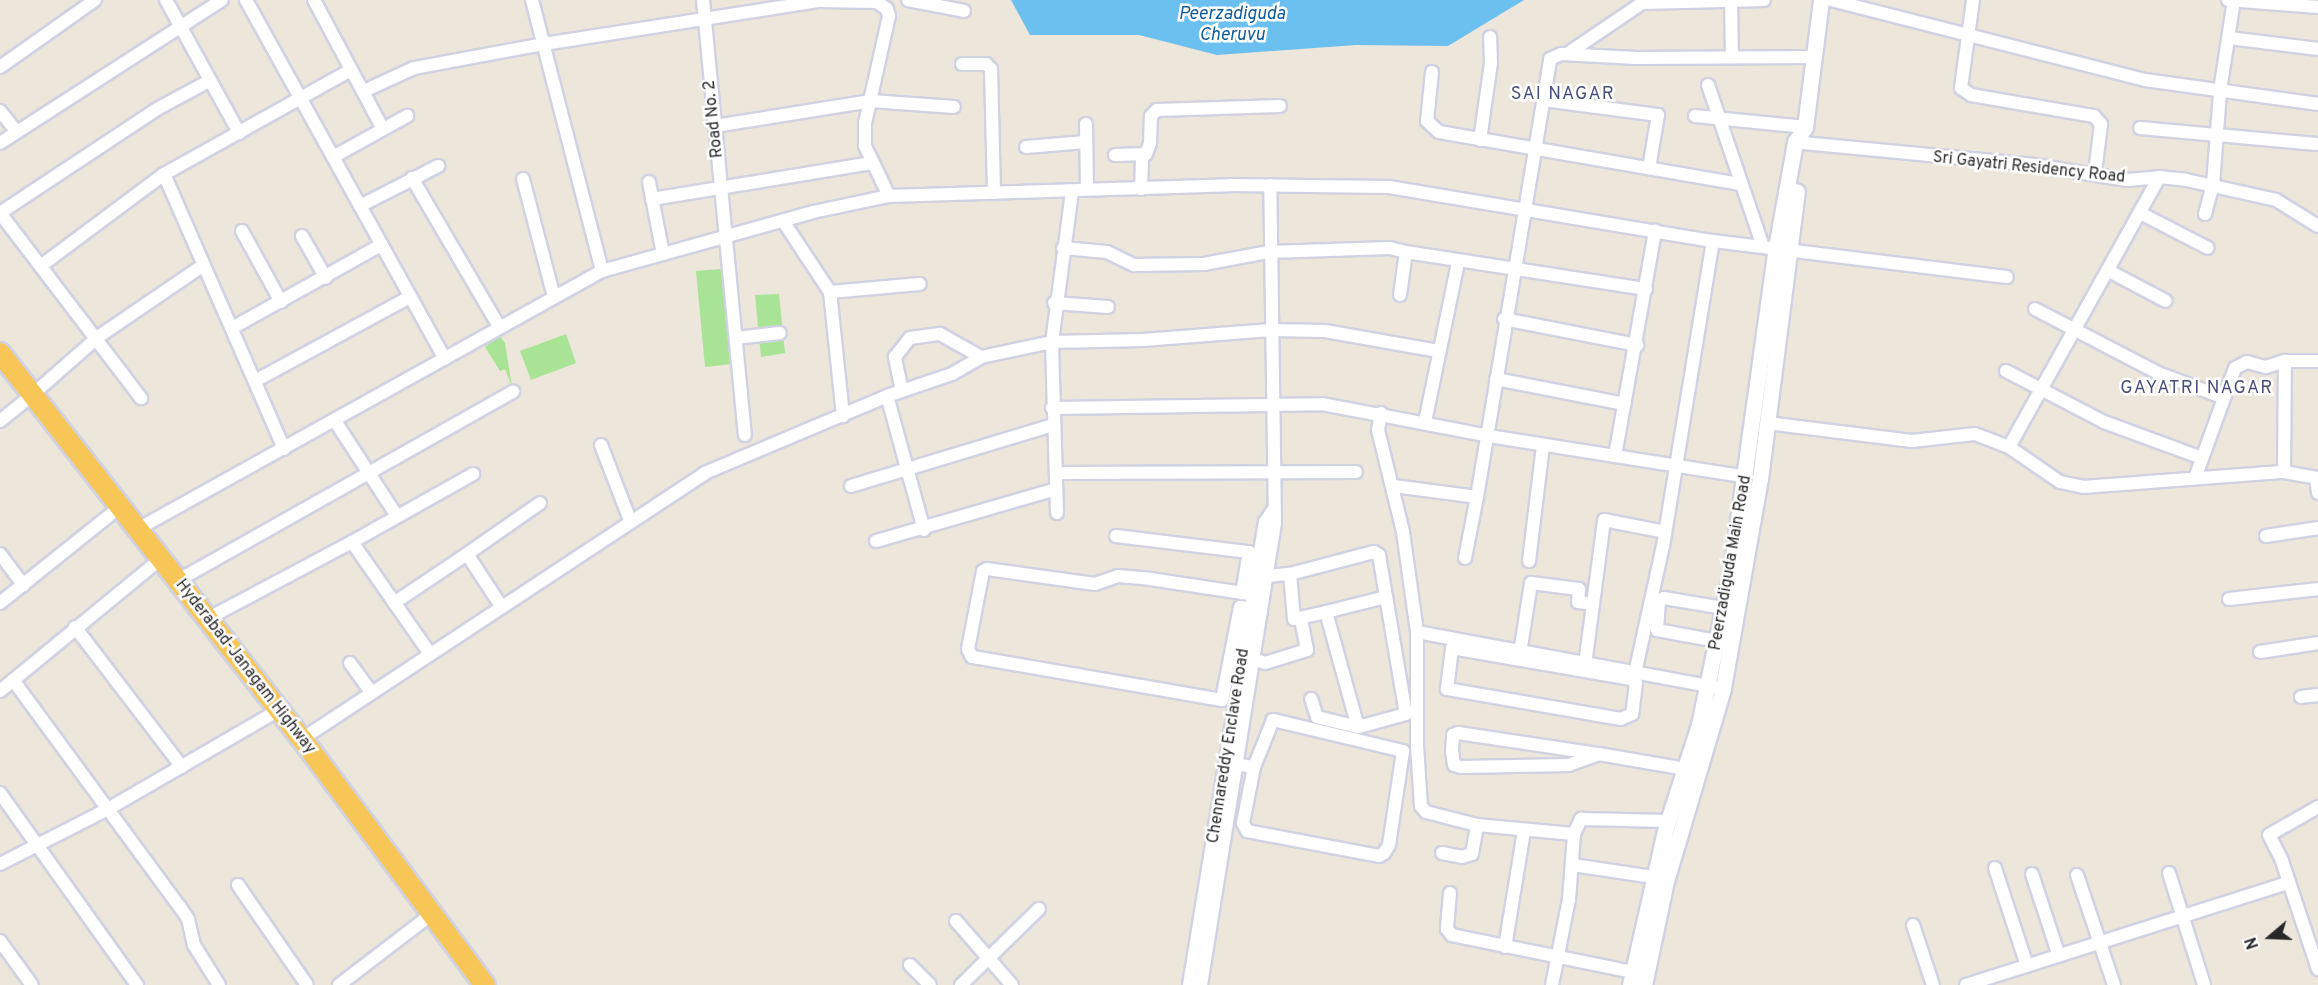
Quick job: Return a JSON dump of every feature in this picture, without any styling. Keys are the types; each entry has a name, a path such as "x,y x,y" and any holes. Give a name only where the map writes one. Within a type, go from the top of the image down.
{"highway":[{"name":"Hyderabad-Janagam Highway","path":"0,353 110,516 270,715 299,743"},
{"name":"Hyderabad-Janagam Highway","path":"0,367 29,397 207,619 359,825 471,985"},
{"name":"Hyderabad-Janagam Highway","path":"359,825 485,985"}],"street":[{"path":"0,67 95,0"},
{"path":"166,0 239,133"},
{"path":"0,143 222,0"},
{"path":"246,0 298,100 333,157 445,359"},
{"path":"314,0 383,129"},
{"path":"532,0 602,272"},
{"name":"Road No. 2","path":"703,0 745,435"},
{"path":"908,0 964,11"},
{"path":"1567,54 1642,3 1764,0"},
{"name":"Peerzadiguda Main Road","path":"1631,978 1668,821 1715,687 1717,641 1765,388 1776,248 1795,142 1803,135 1821,0"},
{"path":"1831,0 2145,80 2318,104"},
{"path":"1973,0 1959,80 1965,93 2094,116 2101,124 2095,173"},
{"path":"2205,214 2213,185 2220,92 2229,38 2232,0 2318,7"},
{"path":"363,91 414,68 544,44 820,1 890,3 887,31 864,135 872,163 889,196"},
{"path":"1731,1 1732,57"},
{"path":"1480,140 1491,63 1490,37"},
{"path":"2229,38 2318,49"},
{"path":"1465,558 1489,436 1512,270 1538,148 1550,58 1567,54 1813,57"},
{"path":"962,64 986,64 991,69 994,193"},
{"path":"42,266 164,174 351,70"},
{"path":"1432,72 1429,125 1439,132 1741,184"},
{"path":"141,398 98,337 0,213 157,109 209,81"},
{"path":"1708,85 1741,184 1776,248"},
{"path":"1543,100 1658,115 1650,168"},
{"path":"715,126 871,101 954,107"},
{"path":"1115,156 1142,154 1149,149 1149,122 1157,110 1280,106"},
{"path":"0,111 16,131"},
{"path":"333,157 407,116"},
{"name":"Sri Gayatri Residency Road","path":"1695,116 1718,117 1803,135 2095,173 2127,180 2159,177 2213,185 2276,200 2318,226"},
{"path":"1086,124 1087,189"},
{"path":"2140,128 2316,144"},
{"path":"1026,147 1086,142"},
{"path":"1141,189 1142,154"},
{"path":"652,199 872,163"},
{"path":"360,206 438,166"},
{"path":"164,174 202,266 232,328 284,449"},
{"path":"2009,447 2040,387 2076,331 2159,177"},
{"path":"412,178 499,326"},
{"path":"523,179 554,297"},
{"path":"649,182 663,254"},
{"path":"136,530 335,421 499,326 602,272 783,221 889,196 1270,185 1389,187 1713,241 2007,277"},
{"name":"Chennareddy Enclave Road","path":"1189,985 1240,710 1253,594 1261,577 1265,522 1274,510 1277,472 1269,252 1270,185"},
{"path":"1057,513 1057,473 1052,408 1052,342 1054,303 1072,192"},
{"path":"2140,213 2208,248"},
{"path":"783,221 830,292 843,416"},
{"path":"242,231 281,302"},
{"path":"1615,456 1637,345 1655,231"},
{"path":"302,236 326,278"},
{"path":"1713,241 1665,532 1635,678 1632,714 1622,719 1447,689 1444,684 1450,651 1457,648 1632,678 1635,678 1715,687"},
{"path":"232,328 326,278 381,245"},
{"path":"1063,248 1107,252 1134,265 1204,264 1269,252 1390,248 1458,262 1646,289"},
{"path":"1400,295 1406,252"},
{"path":"1425,422 1458,262"},
{"path":"0,421 98,337 202,266"},
{"path":"2109,271 2166,302"},
{"path":"830,292 920,284"},
{"path":"255,381 410,297"},
{"path":"1054,303 1108,307"},
{"path":"2035,309 2158,373 2222,398"},
{"path":"1504,319 1637,345"},
{"path":"299,743 371,692 630,520 705,473 887,396 952,374 981,357 1052,342 1143,340 1271,330 1325,331 1438,351"},
{"path":"736,338 780,333"},
{"path":"902,391 895,357 910,338 940,333 981,357"},
{"path":"2284,472 2285,361"},
{"path":"2195,478 2222,398 2240,364 2266,366 2285,361 2318,361"},
{"path":"2006,371 2104,422 2202,458"},
{"path":"1496,379 1625,404"},
{"name":"Peerzadiguda Main Road","path":"1644,985 1666,881 1715,687 1767,423 1765,388"},
{"path":"177,581 513,392"},
{"path":"887,396 924,530"},
{"path":"1052,408 1322,404 1381,413 1489,436 1747,477"},
{"path":"1381,413 1378,430 1394,486 1418,632 1421,806 1426,812 1477,825 1574,834"},
{"path":"335,421 367,474 397,516"},
{"path":"1767,423 1912,441 1975,434 2009,447 2045,473 2073,486 2284,472 2317,478 2318,492"},
{"path":"851,486 1053,425"},
{"path":"601,445 630,520"},
{"path":"1529,561 1543,445"},
{"path":"1057,473 1356,472"},
{"path":"207,619 473,474"},
{"path":"1394,486 1477,497"},
{"path":"876,541 924,530 1056,489"},
{"path":"394,603 540,503"},
{"path":"0,603 110,516"},
{"path":"1585,665 1604,520 1665,532"},
{"path":"2266,536 2318,528"},
{"path":"1116,537 1249,552 1253,594 1150,579 1118,576 1095,584 987,569 983,571 968,649 972,657 1222,700 1251,609"},
{"path":"352,542 430,654"},
{"path":"1261,577 1290,574 1378,552 1406,714 1358,727 1317,717 1311,699"},
{"path":"0,554 23,585"},
{"path":"467,554 501,606"},
{"path":"0,691 152,566"},
{"path":"1290,574 1292,617 1301,619 1386,597"},
{"path":"1520,653 1531,583 1579,589 1578,602 1593,604"},
{"path":"2229,600 2318,589"},
{"path":"1717,641 1657,630 1659,601 1664,598 1724,608"},
{"name":"Chennareddy Enclave Road","path":"1240,710 1253,659 1251,609"},
{"path":"1326,612 1358,727"},
{"path":"1253,659 1265,663 1306,650 1301,619"},
{"path":"75,627 182,767"},
{"path":"1418,632 1585,665 1635,678"},
{"path":"2260,652 2318,643"},
{"path":"350,663 371,692"},
{"path":"14,680 188,920 194,945 219,985"},
{"path":"2301,698 2318,695"},
{"path":"0,864 108,809 270,715"},
{"path":"1274,720 1403,751 1389,845 1379,856 1247,831 1243,823 1254,767 1274,720"},
{"path":"1599,754 1569,765 1461,767 1454,765 1453,735 1458,733 1599,754 1686,769"},
{"path":"1231,764 1254,767"},
{"name":"Chennareddy Enclave Road","path":"1201,985 1231,764"},
{"path":"0,793 137,985"},
{"path":"2318,807 2269,835 2318,969"},
{"path":"1552,985 1573,865 1574,834 1581,819 1668,821"},
{"path":"1442,853 1462,857 1472,854 1477,825"},
{"path":"1505,947 1524,831"},
{"path":"1573,865 1653,877"},
{"path":"1995,868 2027,966"},
{"path":"2169,873 2204,985"},
{"path":"2032,874 2059,956"},
{"path":"2078,875 2114,985"},
{"path":"1966,985 2288,883"},
{"path":"238,885 307,985"},
{"path":"1450,893 1448,932 1631,978"},
{"path":"961,985 1039,909"},
{"path":"339,985 424,920"},
{"path":"956,921 1012,985"},
{"path":"1913,925 1933,985"},
{"path":"0,941 32,985"},
{"path":"910,965 930,985"}],"green space":[{"path":"721,269 732,364 705,367 696,271"},
{"path":"779,294 785,353 761,357 755,295"},
{"path":"566,334 576,363 531,380 520,351"},
{"path":"500,336 505,343 512,387 505,369 500,371 485,347"}],"water":[{"name":"Peerzadiguda Cheruvu","path":"1011,0 1524,0 1448,46 1356,45 1217,55 1139,35 1030,35"}],"district":[{"name":"SAI NAGAR","path":"1563,95"},
{"name":"GAYATRI NAGAR","path":"2197,389"}]}
